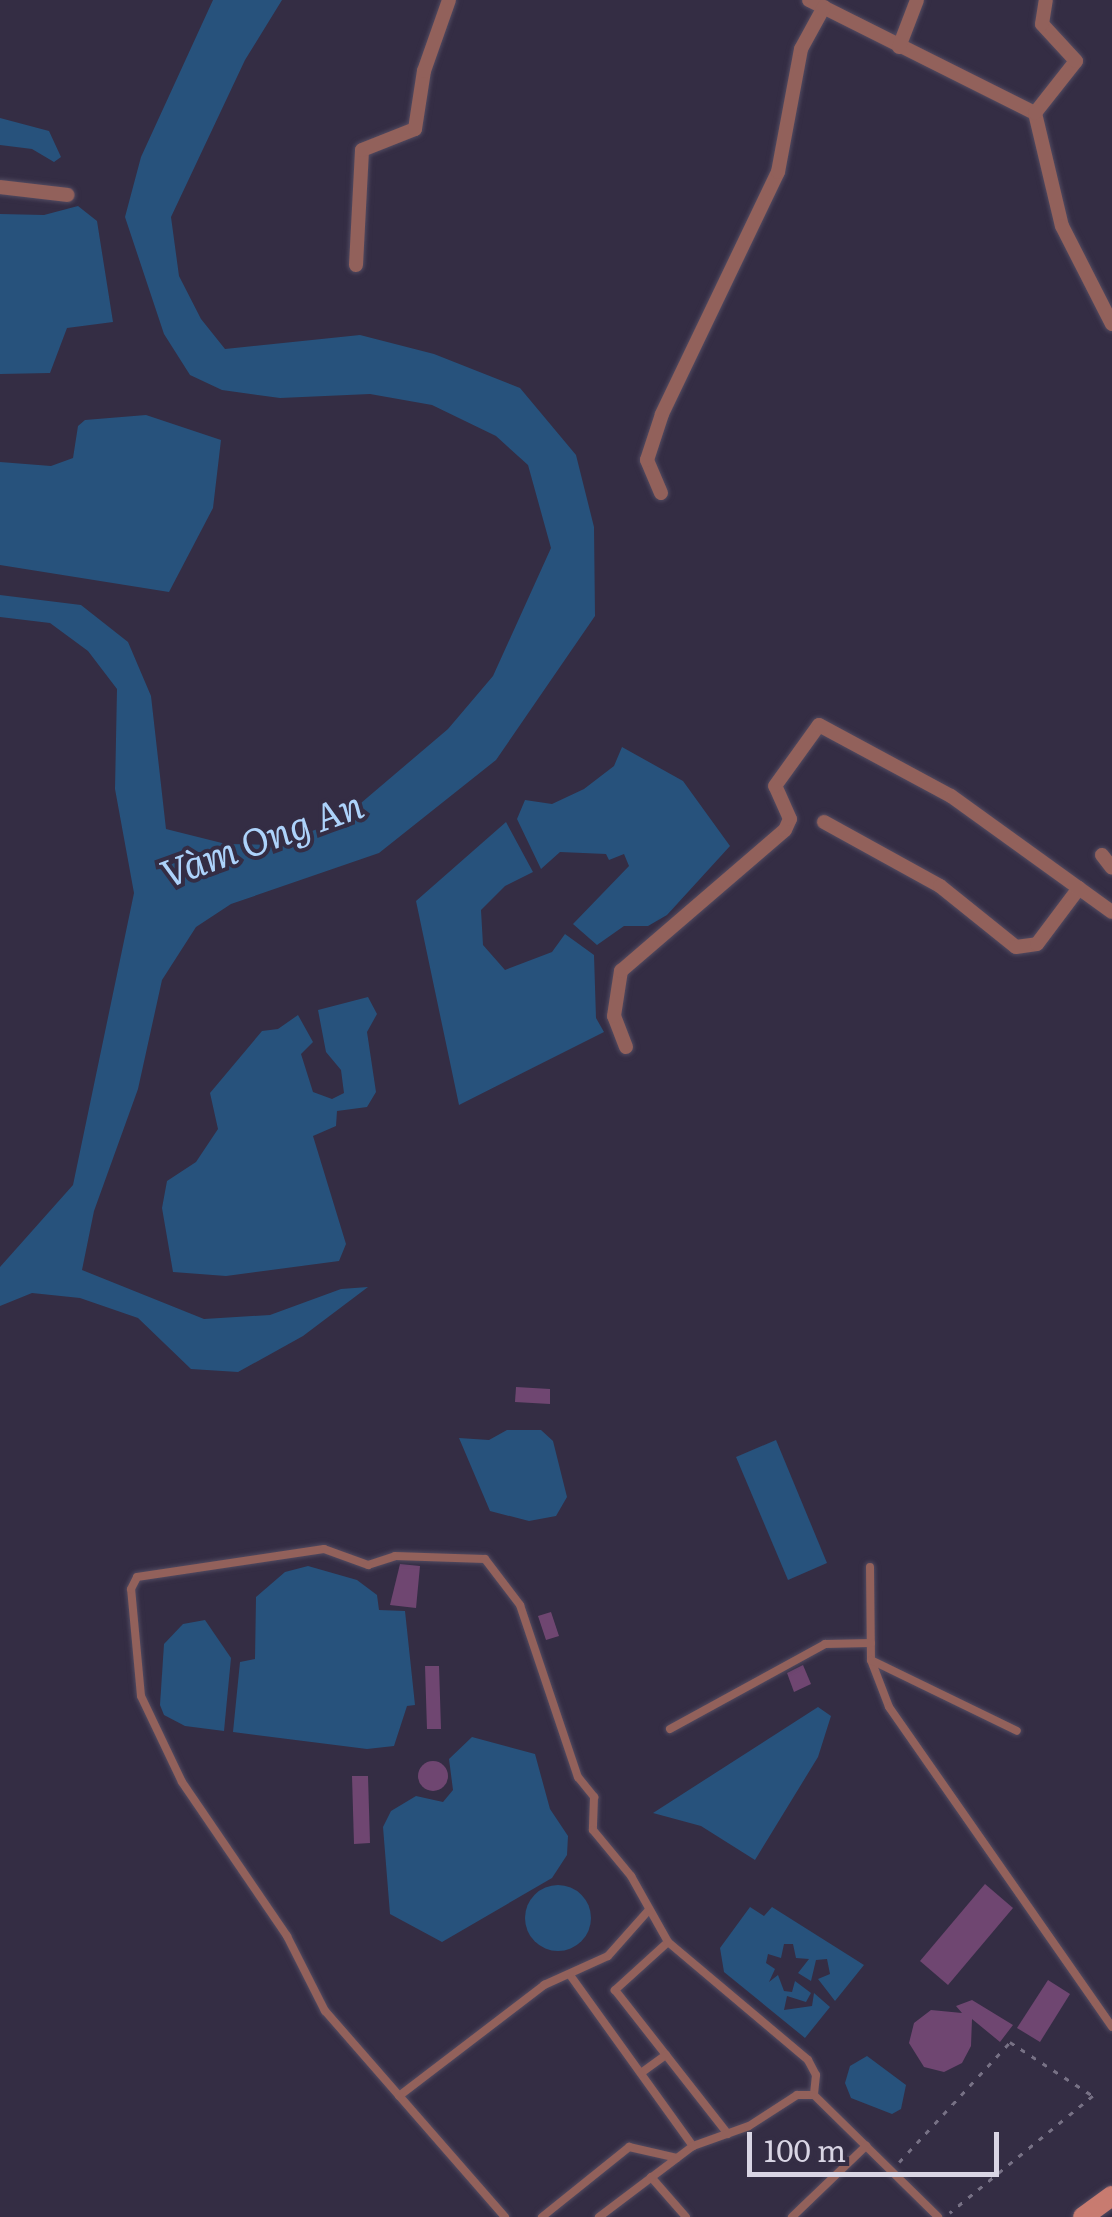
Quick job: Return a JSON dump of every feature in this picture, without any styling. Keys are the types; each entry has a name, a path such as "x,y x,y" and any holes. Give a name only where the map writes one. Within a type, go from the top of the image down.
{"main road":[{"path":"1083,2217 1112,2196"}],"street":[{"path":"356,265 359,160 370,146 416,128 424,71 450,0"},
{"path":"809,0 1034,113 1062,226 1112,324"},
{"path":"900,46 918,0"},
{"path":"1034,113 1076,61 1042,24 1046,0"},
{"path":"661,493 647,460 662,414 778,172 801,49 824,8"},
{"path":"0,187 68,195"},
{"path":"626,1048 614,1016 621,971 785,830 790,820 775,786 819,726 951,796 1112,912"},
{"path":"824,822 940,886 1016,947 1037,944 1079,888"}],"lane":[{"path":"505,2217 326,2011 287,1936 182,1782 141,1696 135,1578 324,1549 368,1565 395,1556 485,1559 520,1604 578,1778 594,1797 592,1830 631,1876 668,1942 808,2060 816,2075 814,2094"},
{"path":"870,1566 871,1660 889,1707 1112,2027"},
{"path":"670,1729 825,1644 871,1643"},
{"path":"871,1660 1017,1730"},
{"path":"399,2096 544,1985 608,1956 648,1911"},
{"path":"668,1942 614,1985 728,2134"},
{"path":"570,1974 693,2146"},
{"path":"641,2073 666,2056"},
{"path":"599,2217 693,2146 728,2134 797,2094 814,2094 941,2217"},
{"path":"792,2217 866,2146"},
{"path":"542,2217 629,2147 676,2158"},
{"path":"652,2177 686,2217"}],"path":[{"path":"891,2171 1010,2042 1093,2096 941,2217"}],"water":[{"path":"213,0 282,0 245,60 171,217 179,276 201,319 225,349 360,335 434,354 520,388 576,455 594,527 595,616 496,760 379,853 231,904 196,927 162,980 138,1089 94,1211 82,1270 204,1319 270,1315 341,1289 368,1287 303,1336 238,1372 191,1369 138,1318 80,1298 32,1293 0,1306 0,1267 73,1185 134,893 115,789 117,689 88,651 50,623 0,617 0,595 81,605 128,642 151,696 166,829 226,844 275,845 341,820 448,729 493,676 551,548 528,465 496,436 432,405 370,394 280,398 222,390 190,375 164,334 125,217 141,157"},
{"path":"0,118 49,131 61,157 54,162 32,149 0,145"},
{"path":"78,206 97,221 113,322 67,328 50,373 0,374 0,214 44,215"},
{"path":"146,415 221,440 213,508 169,592 0,565 0,462 51,466 73,458 78,426 85,420"},
{"path":"622,747 683,781 730,846 667,915 648,926 624,926 597,945 573,924 629,866 624,854 609,860 606,854 560,852 541,869 517,819 525,800 552,804 584,789 614,766"},
{"path":"506,822 533,872 505,886 481,910 483,945 505,970 552,952 565,934 594,955 596,1018 604,1032 459,1105 416,901"},
{"path":"368,997 377,1014 367,1032 376,1092 367,1107 337,1111 336,1126 313,1136 346,1244 339,1261 226,1276 173,1272 162,1208 167,1181 196,1162 218,1129 210,1093 262,1031 278,1029 298,1015 313,1042 301,1054 313,1092 332,1099 344,1093 341,1070 326,1052 318,1010"},
{"path":"507,1430 541,1430 553,1441 567,1497 556,1516 529,1521 490,1511 459,1438 489,1440"},
{"path":"776,1440 827,1563 788,1580 736,1457"},
{"path":"308,1566 357,1580 377,1595 379,1610 405,1611 415,1705 407,1706 394,1746 367,1749 233,1732 240,1662 255,1659 256,1597 285,1572"},
{"path":"205,1620 231,1658 224,1731 185,1726 164,1715 160,1705 164,1644 183,1624"},
{"path":"818,1707 831,1716 818,1757 755,1860 701,1826 653,1813"},
{"path":"472,1737 535,1754 550,1809 568,1836 567,1855 552,1878 442,1942 390,1914 383,1827 391,1811 416,1796 443,1802 453,1790 449,1759"},
{"path":"558,1885 582,1894 591,1918 582,1942 558,1951 534,1942 525,1918 534,1894"},
{"path":"750,1907 764,1916 772,1907 864,1965 835,2001 818,1979 830,1974 827,1959 816,1960 811,1981 798,1973 809,1959 796,1958 793,1944 784,1944 781,1958 768,1954 766,1963 775,1969 769,1982 778,1975 784,1991 792,1992 795,1981 811,1993 806,2002 787,1996 784,2010 812,2006 814,1993 830,2007 805,2038 724,1972 720,1948"},
{"path":"867,2056 906,2085 901,2109 892,2114 851,2098 845,2083 850,2066"}],"building":[{"path":"516,1387 550,1389 550,1404 515,1402"},
{"path":"400,1564 420,1566 416,1608 390,1605"},
{"path":"551,1612 559,1636 546,1640 538,1616"},
{"path":"803,1665 811,1684 794,1692 787,1673"},
{"path":"425,1666 439,1666 441,1729 427,1729"},
{"path":"433,1761 444,1765 448,1776 444,1787 433,1791 422,1787 418,1776 422,1765"},
{"path":"352,1776 368,1776 370,1843 354,1844"},
{"path":"985,1884 1013,1908 948,1985 920,1961"},
{"path":"1048,1980 1070,1994 1040,2042 1017,2028"},
{"path":"972,2000 1013,2025 1000,2042 972,2019 971,2046 962,2063 944,2072 924,2067 909,2043 914,2023 931,2010 962,2013 956,2006"}],"water label":[{"name":"Vàm Ong An","path":"261,837"}]}
